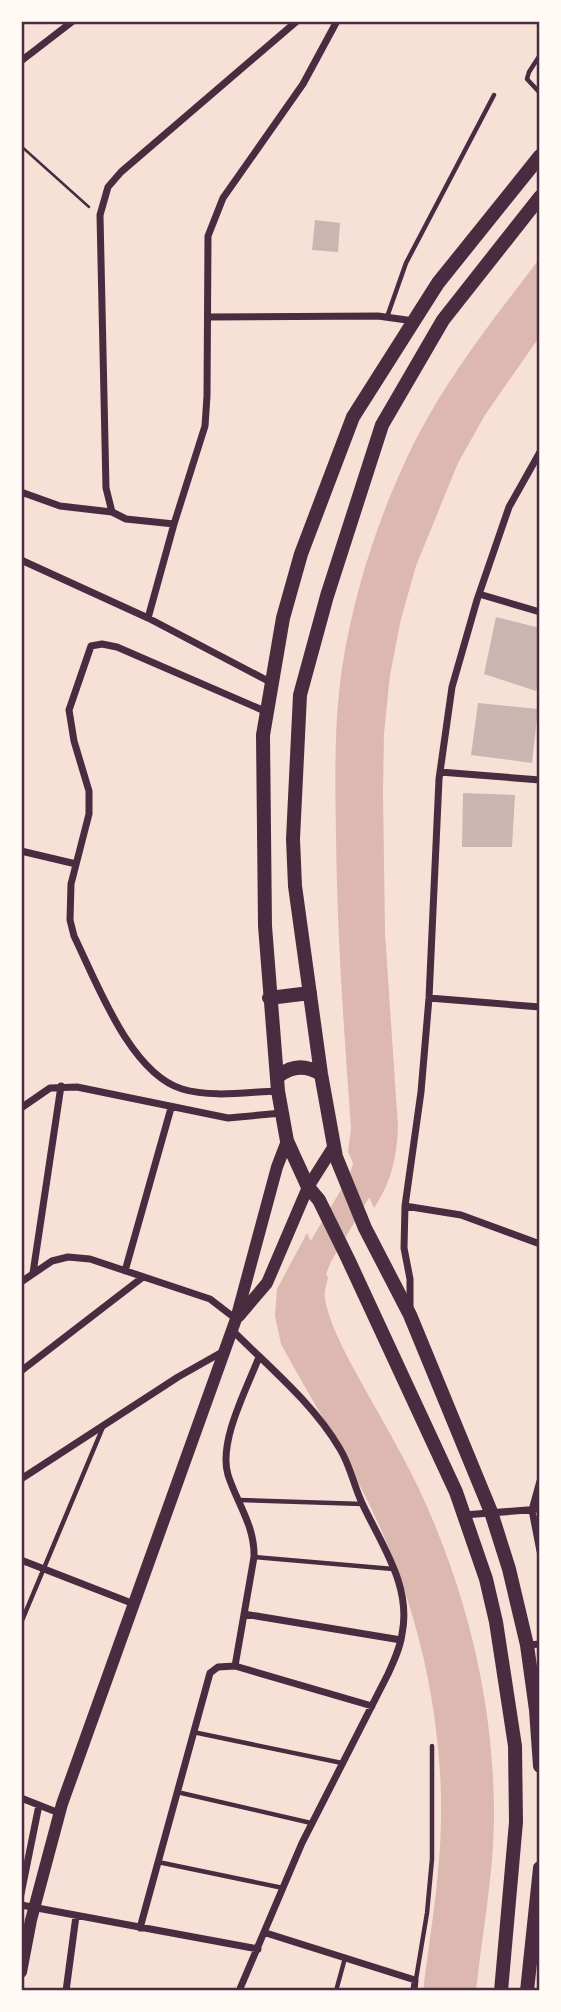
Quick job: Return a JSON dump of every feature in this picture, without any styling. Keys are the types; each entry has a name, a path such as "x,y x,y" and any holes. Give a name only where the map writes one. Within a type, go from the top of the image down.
{"main road":[{"path":"501,1991 516,1822 515,1746 496,1622 486,1579 450,1480 348,1259 319,1200 308,1187 287,1141 269,998 265,926 263,735 283,618 301,554 352,417 438,283 540,156"},
{"path":"540,197 443,320 382,425 327,596 300,695 293,851 295,886 321,1074 340,1169 365,1228 410,1315 491,1512 534,1644 540,1766"},
{"path":"269,998 310,993"},
{"path":"279,1083 287,1069 313,1069 321,1074"},
{"path":"21,1972 27,1907 225,1351 277,1167 287,1141"},
{"path":"234,1324 267,1283 308,1187 334,1146"},
{"path":"527,1991 540,1868"}],"street":[{"path":"21,61 73,21"},
{"path":"112,513 106,488 100,215 108,187 121,172 297,21"},
{"path":"148,618 205,426 208,236 223,198 303,84 337,21"},
{"path":"208,317 387,317 414,321"},
{"path":"410,1315 410,1279 404,1248 405,1206 421,1093 429,998 440,772 452,687 479,594 509,507 540,452"},
{"path":"21,492 60,506 112,513 126,519 174,524"},
{"path":"21,560 148,618 272,683"},
{"path":"479,594 540,612"},
{"path":"267,712 117,647 102,644 90,646 69,710 74,741 89,791 89,814 76,864 70,920 74,936 129,1045 150,1071 164,1082 203,1093 279,1083"},
{"path":"440,772 540,780"},
{"path":"21,851 76,864"},
{"path":"429,998 540,1007"},
{"path":"21,1108 50,1088 61,1086 107,1092 171,1108 228,1118 282,1114"},
{"path":"33,1273 61,1086"},
{"path":"125,1271 171,1108"},
{"path":"405,1206 461,1215 540,1244"},
{"path":"21,1282 52,1261 68,1257 90,1259 210,1299 234,1324 259,1357 324,1424 341,1451 363,1504 382,1540 404,1601 401,1640 388,1674 312,1823 239,1991"},
{"path":"21,1371 143,1277"},
{"path":"21,1479 104,1423 225,1351"},
{"path":"235,1666 255,1543 228,1474 227,1448 259,1357"},
{"path":"540,1481 536,1509 540,1551"},
{"path":"464,1515 536,1509"},
{"path":"21,1560 134,1604"},
{"path":"244,1614 401,1640"},
{"path":"140,1928 210,1673 218,1667 235,1666 372,1706"},
{"path":"21,1798 59,1813"},
{"path":"21,1894 39,1805"},
{"path":"27,1907 258,1949"},
{"path":"66,1991 76,1916"},
{"path":"266,1933 415,1980 414,1991"}],"lane":[{"path":"540,55 527,79 540,93"},
{"path":"387,317 406,263 494,95"},
{"path":"21,1623 104,1423"},
{"path":"239,1500 363,1504"},
{"path":"254,1557 394,1569"},
{"path":"193,1732 343,1763"},
{"path":"415,1980 432,1859 432,1746"},
{"path":"176,1792 312,1823"},
{"path":"158,1862 284,1888"},
{"path":"335,1991 345,1958"}],"path":[{"path":"21,146 100,215"}],"shaded area":[{"path":"540,258 540,336 485,415 458,463 416,566 401,619 390,675 384,734 385,933 398,1127 392,1169 374,1208 348,1152 351,1128 339,946 335,773 339,689 347,639 370,552 415,441 458,370"},
{"path":"307,1233 328,1278 325,1296 336,1334 431,1514 451,1568 472,1639 491,1748 494,1822 476,1991 423,1991 437,1885 441,1822 438,1742 432,1702 415,1624 389,1548 351,1469 281,1344 275,1316 277,1289"}],"building":[{"path":"315,220 340,223 338,252 312,250"},
{"path":"496,617 540,628 540,676 536,691 484,674"},
{"path":"478,703 538,709 532,763 471,755"},
{"path":"463,793 515,795 512,847 462,847"}],"waterway":[{"path":"304,1292 318,1256 362,1182 373,1146"}]}
